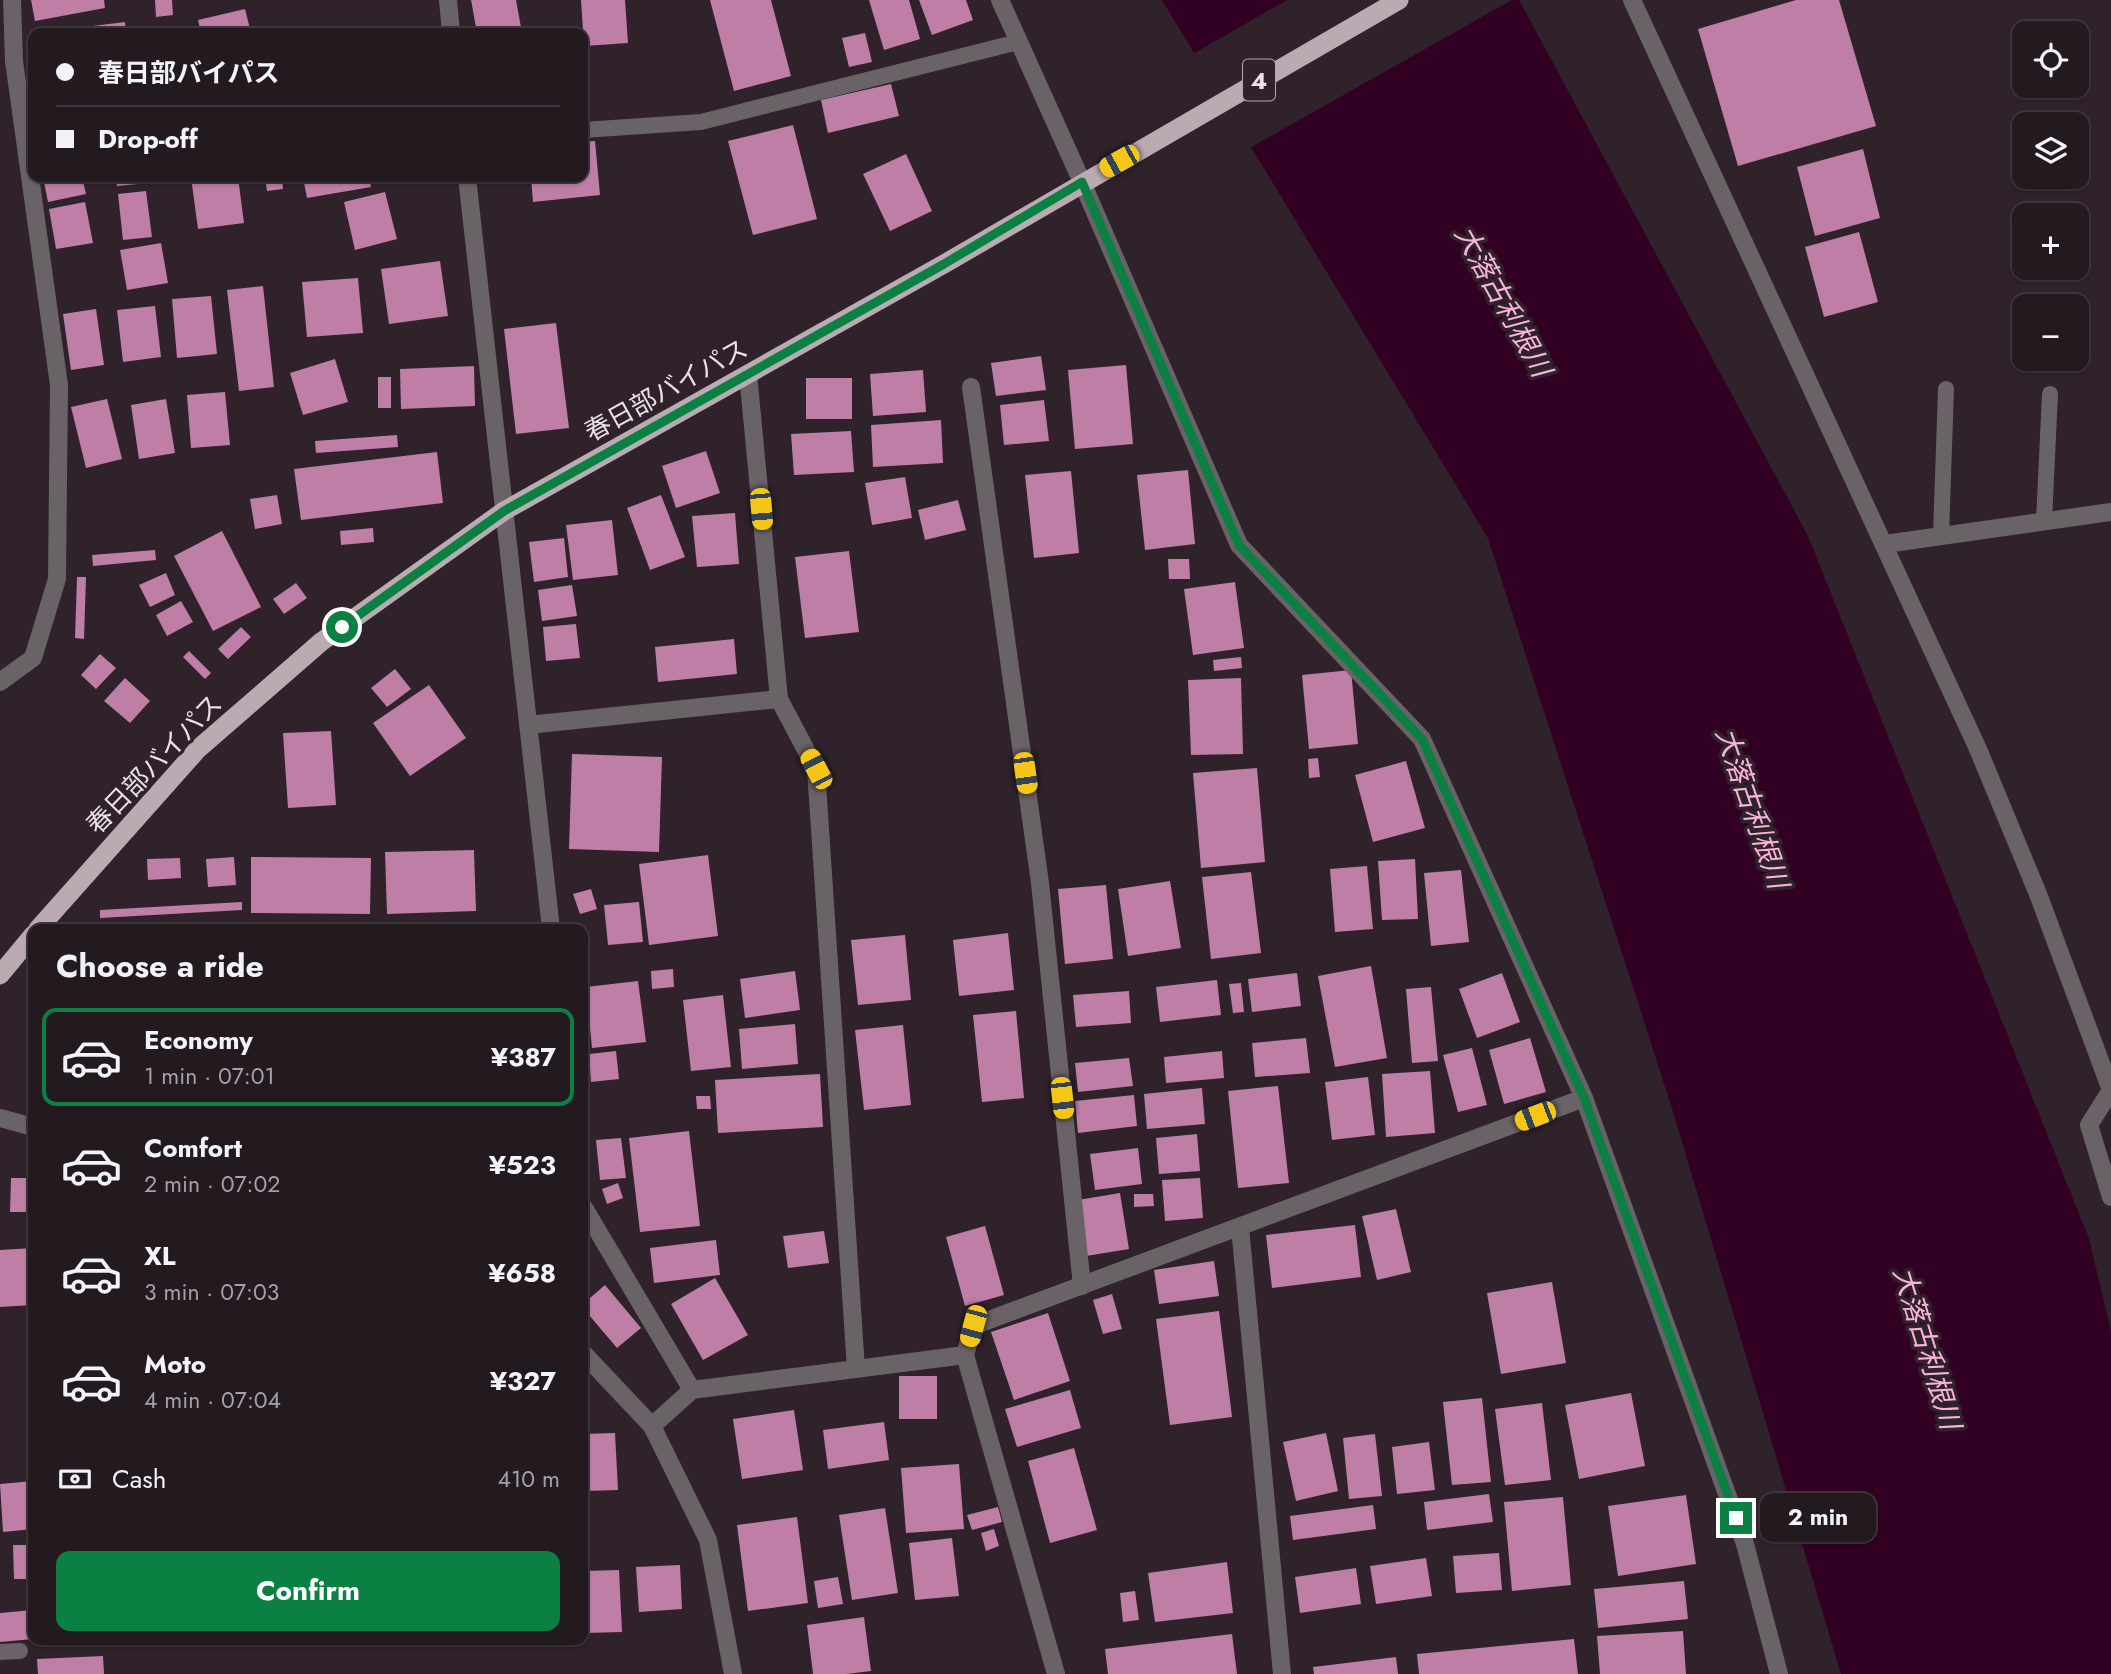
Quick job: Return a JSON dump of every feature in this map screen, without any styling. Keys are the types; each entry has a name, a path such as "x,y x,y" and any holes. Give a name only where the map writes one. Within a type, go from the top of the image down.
{"highway":[{"name":"春日部バイパス","path":"42,924 198,749 321,642 504,511 944,264 1399,0"},
{"path":"0,975 28,941"}],"street":[{"path":"12,0 14,61 28,162"},
{"path":"448,0 451,28"},
{"path":"1000,0 1239,545 1422,739 1584,1098 1745,1544 1779,1674"},
{"path":"1632,0 1979,749 2038,894 2111,1090 2089,1125 2111,1197"},
{"path":"0,682 33,658 57,579 59,385 31,182"},
{"path":"468,182 550,924"},
{"path":"748,374 779,699 816,769 856,1369"},
{"path":"971,387 1040,883 1082,1286"},
{"path":"1885,544 2111,512"},
{"path":"528,725 779,699"},
{"path":"1056,1674 965,1355 973,1326 1584,1098"},
{"path":"0,1118 28,1126"},
{"path":"588,1214 692,1390"},
{"path":"1240,1227 1282,1674"},
{"path":"652,1426 692,1390 965,1355"},
{"path":"588,1358 652,1426 708,1540 733,1674"}],"lane":[{"path":"588,130 701,122 1018,42"},
{"path":"1941,535 1945,389"},
{"path":"2044,521 2050,394"},
{"path":"0,1652 20,1651"}],"water":[{"name":"大落古利根川","path":"1162,0 1519,0 1808,536 2089,1239 2111,1331 2111,1674 1841,1674 1671,1105 1488,538"}],"pier":[{"path":"1287,0 1512,0 1248,149 1191,55"}],"building":[{"path":"31,0 104,0 105,8 35,21"},
{"path":"155,0 172,0 173,15 156,17"},
{"path":"471,0 516,0 521,28 476,28"},
{"path":"581,0 625,0 628,43 588,46 588,28 583,28"},
{"path":"710,0 771,0 791,76 734,91"},
{"path":"869,0 909,0 920,39 884,50"},
{"path":"919,0 966,0 973,20 932,35"},
{"path":"1796,0 1839,0 1876,126 1738,166 1698,29"},
{"path":"245,9 250,28 200,28 198,20"},
{"path":"125,22 126,28 77,28"},
{"path":"865,33 872,62 849,67 842,38"},
{"path":"891,84 899,116 828,133 821,100"},
{"path":"793,125 817,219 753,235 728,141"},
{"path":"595,141 600,195 533,202 531,182 588,182 588,142"},
{"path":"1863,149 1880,218 1815,236 1797,167"},
{"path":"906,154 932,211 890,231 863,174"},
{"path":"44,182 83,182 86,194 48,202"},
{"path":"117,182 149,183 117,186"},
{"path":"192,182 239,182 244,223 198,229"},
{"path":"266,182 282,182 283,189 267,191"},
{"path":"304,182 370,182 371,187 307,198"},
{"path":"146,191 152,237 123,240 118,194"},
{"path":"385,192 397,239 355,250 344,202"},
{"path":"85,202 93,243 56,249 49,209"},
{"path":"1859,232 1878,302 1824,317 1805,247"},
{"path":"161,243 168,283 127,290 120,250"},
{"path":"440,261 448,316 389,324 381,269"},
{"path":"358,278 363,333 307,337 302,282"},
{"path":"263,286 274,387 239,391 227,290"},
{"path":"211,296 217,354 177,358 172,299"},
{"path":"155,306 161,357 123,362 117,310"},
{"path":"96,309 104,365 71,370 63,314"},
{"path":"556,323 569,428 516,434 504,329"},
{"path":"1041,356 1046,390 996,396 991,363"},
{"path":"335,359 348,402 303,415 290,373"},
{"path":"1126,365 1133,444 1075,449 1068,370"},
{"path":"474,366 475,406 401,409 400,369"},
{"path":"923,370 926,412 873,416 870,374"},
{"path":"378,377 391,377 391,408 378,408"},
{"path":"806,378 852,378 852,419 806,419"},
{"path":"225,392 230,445 191,448 187,395"},
{"path":"107,399 122,459 86,468 71,407"},
{"path":"166,399 175,453 139,459 131,405"},
{"path":"1044,400 1049,441 1004,445 1000,405"},
{"path":"941,420 943,463 873,467 871,425"},
{"path":"851,431 854,472 794,475 791,434"},
{"path":"397,435 398,447 316,453 315,441"},
{"path":"706,451 720,493 676,508 662,466"},
{"path":"437,452 443,503 301,520 294,469"},
{"path":"1188,470 1195,544 1145,550 1137,475"},
{"path":"1071,471 1079,553 1034,558 1025,475"},
{"path":"905,477 912,518 872,525 865,483"},
{"path":"277,495 282,524 255,529 250,499"},
{"path":"661,495 685,557 650,570 627,508"},
{"path":"958,500 966,530 925,540 918,510"},
{"path":"735,513 739,564 697,567 692,516"},
{"path":"612,520 618,575 573,580 566,525"},
{"path":"373,528 374,542 341,545 340,531"},
{"path":"222,531 261,607 213,631 174,556"},
{"path":"564,538 568,577 534,582 529,542"},
{"path":"155,550 156,560 93,566 92,555"},
{"path":"849,551 859,632 805,638 795,557"},
{"path":"1168,559 1189,559 1190,579 1169,579"},
{"path":"166,573 175,595 150,607 139,585"},
{"path":"77,577 86,577 84,639 75,638"},
{"path":"1235,582 1244,648 1193,655 1184,589"},
{"path":"296,583 307,598 284,614 273,599"},
{"path":"572,585 577,616 542,621 538,590"},
{"path":"181,601 193,622 167,636 156,615"},
{"path":"576,624 580,658 546,661 543,627"},
{"path":"241,627 251,637 228,659 218,649"},
{"path":"734,639 737,674 658,682 655,647"},
{"path":"189,651 211,673 205,679 183,657"},
{"path":"100,654 116,668 96,689 81,675"},
{"path":"1241,657 1242,668 1214,671 1213,660"},
{"path":"395,669 411,689 387,707 371,688"},
{"path":"1351,670 1358,744 1309,749 1302,675"},
{"path":"125,678 150,701 130,723 104,701"},
{"path":"1241,678 1243,754 1191,755 1188,680"},
{"path":"429,685 466,738 410,776 373,723"},
{"path":"331,731 336,805 288,808 283,733"},
{"path":"572,754 662,757 659,852 569,849"},
{"path":"1318,758 1320,777 1309,778 1308,759"},
{"path":"1406,761 1425,828 1373,842 1355,775"},
{"path":"1257,768 1265,862 1201,868 1193,773"},
{"path":"474,850 476,911 387,914 385,852"},
{"path":"708,855 718,936 649,945 639,864"},
{"path":"234,857 236,885 208,887 206,859"},
{"path":"251,857 371,858 370,914 251,913"},
{"path":"180,858 181,878 148,880 147,859"},
{"path":"1415,859 1418,919 1382,920 1378,861"},
{"path":"1367,866 1373,929 1335,932 1330,869"},
{"path":"1461,870 1469,942 1431,946 1424,873"},
{"path":"1251,872 1261,953 1211,959 1202,877"},
{"path":"1170,881 1181,948 1128,956 1118,889"},
{"path":"1106,885 1113,959 1065,964 1058,889"},
{"path":"591,889 597,909 580,914 573,894"},
{"path":"242,902 242,910 100,918 100,910"},
{"path":"639,902 643,942 608,945 604,905"},
{"path":"1008,933 1014,990 959,996 953,940"},
{"path":"905,935 911,1000 858,1005 851,940"},
{"path":"1371,966 1387,1058 1335,1067 1318,976"},
{"path":"673,969 674,987 652,989 651,971"},
{"path":"795,971 800,1010 745,1018 740,979"},
{"path":"1297,973 1301,1006 1252,1012 1248,979"},
{"path":"1502,973 1520,1022 1477,1038 1459,989"},
{"path":"1217,980 1221,1015 1160,1022 1156,987"},
{"path":"638,981 646,1042 592,1048 588,987"},
{"path":"1241,983 1244,1012 1233,1013 1229,984"},
{"path":"1431,987 1438,1061 1412,1063 1406,989"},
{"path":"1129,991 1131,1023 1076,1027 1073,995"},
{"path":"723,995 731,1067 691,1071 683,1000"},
{"path":"1016,1011 1024,1098 982,1102 973,1015"},
{"path":"795,1024 798,1064 742,1069 739,1029"},
{"path":"903,1025 911,1105 864,1110 855,1030"},
{"path":"1306,1038 1310,1073 1255,1077 1252,1043"},
{"path":"1530,1038 1546,1092 1504,1104 1489,1050"},
{"path":"1472,1048 1487,1105 1458,1112 1443,1055"},
{"path":"616,1051 619,1079 591,1082 589,1054"},
{"path":"1222,1051 1224,1078 1166,1083 1164,1057"},
{"path":"1129,1058 1133,1086 1078,1092 1075,1063"},
{"path":"1430,1071 1435,1133 1386,1137 1382,1074"},
{"path":"820,1074 823,1127 718,1133 715,1080"},
{"path":"1368,1077 1375,1135 1332,1140 1325,1082"},
{"path":"1278,1086 1289,1183 1238,1188 1228,1091"},
{"path":"1202,1088 1205,1124 1147,1129 1144,1094"},
{"path":"1134,1095 1137,1126 1078,1133 1075,1101"},
{"path":"696,1096 710,1096 711,1109 697,1109"},
{"path":"689,1131 700,1226 640,1232 629,1138"},
{"path":"1197,1134 1200,1171 1159,1174 1156,1138"},
{"path":"621,1138 626,1178 600,1180 596,1140"},
{"path":"1138,1148 1142,1184 1095,1190 1090,1154"},
{"path":"11,1178 28,1178 28,1212 10,1212"},
{"path":"1200,1178 1203,1218 1165,1221 1162,1180"},
{"path":"618,1183 623,1198 607,1204 602,1189"},
{"path":"1120,1193 1129,1249 1086,1256 1078,1200"},
{"path":"1134,1194 1153,1194 1154,1206 1134,1207"},
{"path":"1396,1209 1411,1272 1377,1280 1362,1216"},
{"path":"1355,1225 1361,1277 1272,1288 1266,1235"},
{"path":"985,1226 1004,1295 965,1306 946,1237"},
{"path":"824,1231 829,1263 788,1268 783,1236"},
{"path":"716,1240 720,1275 654,1283 650,1248"},
{"path":"28,1248 28,1305 0,1307 0,1250"},
{"path":"1214,1261 1219,1296 1159,1304 1154,1270"},
{"path":"715,1278 748,1335 703,1360 671,1304"},
{"path":"1552,1282 1566,1363 1501,1374 1487,1293"},
{"path":"605,1285 641,1328 617,1348 588,1314 588,1300"},
{"path":"1112,1294 1122,1329 1103,1334 1093,1300"},
{"path":"1219,1311 1232,1417 1170,1425 1156,1319"},
{"path":"1048,1313 1070,1381 1014,1400 991,1332"},
{"path":"899,1376 937,1376 937,1419 899,1419"},
{"path":"1070,1390 1081,1428 1017,1447 1005,1409"},
{"path":"1631,1393 1645,1466 1579,1479 1565,1405"},
{"path":"1482,1398 1491,1482 1452,1485 1443,1402"},
{"path":"1542,1403 1551,1480 1505,1485 1495,1409"},
{"path":"794,1410 803,1470 742,1479 733,1419"},
{"path":"884,1422 889,1460 828,1469 823,1430"},
{"path":"615,1433 618,1490 588,1491 588,1434"},
{"path":"1326,1433 1338,1491 1296,1501 1283,1442"},
{"path":"1375,1434 1382,1496 1349,1499 1343,1438"},
{"path":"1429,1442 1435,1490 1397,1494 1392,1447"},
{"path":"1074,1448 1097,1530 1050,1543 1028,1461"},
{"path":"959,1464 964,1529 906,1533 901,1468"},
{"path":"28,1481 28,1530 3,1532 0,1484"},
{"path":"1489,1494 1493,1522 1427,1530 1424,1502"},
{"path":"1686,1495 1696,1564 1618,1576 1608,1506"},
{"path":"1563,1497 1571,1585 1512,1591 1504,1502"},
{"path":"1373,1505 1376,1529 1293,1540 1290,1516"},
{"path":"998,1507 1002,1522 972,1530 967,1515"},
{"path":"885,1508 898,1593 852,1600 839,1515"},
{"path":"797,1517 808,1603 748,1611 737,1525"},
{"path":"994,1529 999,1546 986,1551 981,1533"},
{"path":"952,1538 959,1596 915,1600 909,1543"},
{"path":"13,1545 28,1545 28,1579 14,1579"},
{"path":"1499,1553 1502,1590 1456,1593 1453,1556"},
{"path":"1426,1558 1432,1596 1376,1604 1370,1566"},
{"path":"1227,1562 1233,1613 1155,1622 1148,1573"},
{"path":"680,1565 682,1609 639,1612 636,1567"},
{"path":"1356,1568 1361,1604 1300,1613 1295,1577"},
{"path":"619,1570 622,1632 588,1633 588,1571"},
{"path":"838,1577 843,1604 818,1608 814,1581"},
{"path":"1684,1581 1688,1619 1598,1628 1594,1589"},
{"path":"1135,1591 1139,1620 1123,1622 1120,1593"},
{"path":"28,1610 28,1639 0,1642 0,1613"},
{"path":"864,1617 871,1671 813,1674 807,1625"},
{"path":"1683,1631 1686,1674 1600,1674 1597,1636"},
{"path":"1232,1634 1237,1674 1108,1674 1105,1649"},
{"path":"1574,1639 1578,1674 1419,1674 1417,1654"},
{"path":"103,1656 104,1674 38,1674 37,1659"},
{"path":"1396,1657 1398,1674 1314,1674 1313,1667"}],"route":[{"path":"342,627 504,511 944,264 1082,182 1239,545 1422,739 1584,1098 1736,1518"}]}
